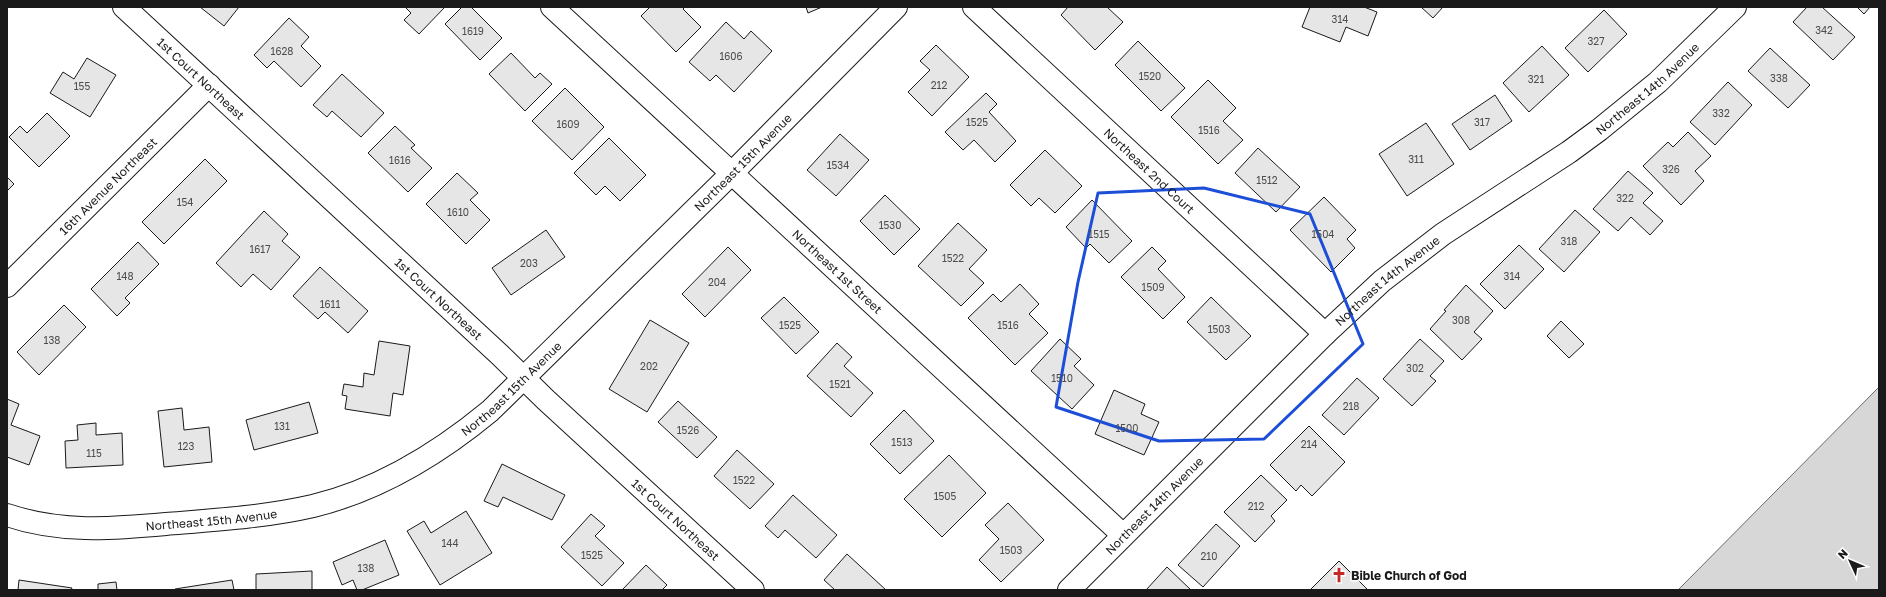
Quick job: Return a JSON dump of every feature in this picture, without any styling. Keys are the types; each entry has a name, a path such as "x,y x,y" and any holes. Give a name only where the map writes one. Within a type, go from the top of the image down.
{"street":[{"name":"1st Court Northeast","path":"124,7 524,378 551,405 753,590"},
{"name":"Northeast 1st Street","path":"552,7 1123,535"},
{"name":"Northeast 15th Avenue","path":"7,515 59,528 100,530 259,516 314,505 366,488 400,472 432,454 474,424 524,378 731,174 896,7"},
{"name":"Northeast 2nd Court","path":"974,7 1325,334"},
{"name":"Northeast 14th Avenue","path":"1069,590 1325,334 1382,281 1443,234 1569,152 1599,130 1658,82 1735,7"},
{"name":"16th Avenue Northeast","path":"7,286 209,85"}],"highlighted area":[{"path":"1204,188 1310,214 1363,344 1264,439 1159,441 1056,407 1078,282 1098,193"}],"shaded area":[{"path":"1879,387 1879,590 1678,590"}],"building":[{"path":"200,7 239,7 224,26"},
{"path":"405,7 445,7 419,34 404,20 411,13"},
{"path":"462,7 471,7 502,38 480,60 445,24"},
{"path":"650,7 685,7 683,9 701,27 676,52 641,16"},
{"path":"806,7 822,7 808,13"},
{"path":"1068,7 1107,7 1123,22 1095,50 1061,15"},
{"path":"1310,7 1364,7 1377,12 1368,36 1346,27 1340,42 1302,27"},
{"path":"1421,7 1443,7 1433,18"},
{"path":"1807,7 1822,7 1855,37 1833,60 1793,22"},
{"path":"1857,7 1870,7 1864,14"},
{"path":"1604,10 1627,34 1588,72 1565,48"},
{"path":"289,18 309,37 301,46 321,66 301,87 274,61 267,68 254,55"},
{"path":"726,22 744,39 751,31 772,51 734,92 716,75 710,81 689,62"},
{"path":"1138,41 1185,88 1161,111 1115,65"},
{"path":"936,45 969,77 932,116 908,92 930,70 920,61"},
{"path":"1542,46 1569,75 1529,112 1503,83"},
{"path":"1770,48 1810,85 1788,108 1748,71"},
{"path":"511,53 535,78 540,73 552,84 525,111 489,74"},
{"path":"87,58 116,75 90,117 50,93 63,72 74,79"},
{"path":"342,74 384,113 361,137 332,111 327,117 313,105"},
{"path":"1208,80 1236,108 1223,121 1243,140 1218,164 1171,117"},
{"path":"1728,82 1752,105 1715,145 1690,122"},
{"path":"565,88 604,127 572,160 532,121"},
{"path":"986,93 997,104 989,112 1016,141 995,162 974,140 963,150 945,132"},
{"path":"1495,95 1512,121 1470,150 1452,124"},
{"path":"47,113 70,136 39,167 9,137 20,126 27,133"},
{"path":"1426,123 1454,164 1407,196 1379,154"},
{"path":"395,126 415,145 411,148 432,168 408,192 368,153"},
{"path":"1688,132 1711,156 1695,171 1704,181 1681,205 1643,166 1668,142 1673,147"},
{"path":"840,134 869,160 836,196 807,170"},
{"path":"609,138 646,175 620,201 605,186 596,195 574,173"},
{"path":"1258,148 1300,187 1276,212 1235,173"},
{"path":"1045,150 1082,186 1055,213 1039,198 1031,206 1010,185"},
{"path":"205,159 227,181 164,244 142,222"},
{"path":"1628,171 1653,193 1643,203 1663,221 1650,235 1631,217 1618,231 1593,209"},
{"path":"457,173 478,193 470,200 490,220 466,244 426,204"},
{"path":"7,177 14,184 7,191"},
{"path":"885,195 920,229 894,255 860,221"},
{"path":"1324,197 1356,230 1347,239 1355,248 1331,272 1290,230"},
{"path":"1092,200 1132,241 1109,263 1090,244 1086,248 1066,227"},
{"path":"1575,210 1600,232 1564,272 1539,249"},
{"path":"264,211 288,234 282,241 300,257 271,290 253,274 241,287 216,263"},
{"path":"958,223 987,250 969,269 984,283 961,306 918,266"},
{"path":"546,230 565,257 511,295 492,268"},
{"path":"138,242 159,264 125,298 130,303 117,316 91,289"},
{"path":"1519,245 1544,269 1505,309 1480,284"},
{"path":"728,247 751,270 705,317 682,294"},
{"path":"1152,247 1166,261 1158,269 1185,297 1163,319 1121,277"},
{"path":"320,267 368,311 348,333 325,312 318,319 293,296"},
{"path":"1020,284 1039,304 1029,314 1048,333 1015,365 968,318 993,294 1001,302"},
{"path":"1466,285 1493,311 1474,332 1482,339 1462,360 1430,329"},
{"path":"784,297 819,332 796,354 761,318"},
{"path":"1211,297 1251,336 1226,360 1187,322"},
{"path":"64,305 86,327 39,375 17,352"},
{"path":"650,320 689,343 647,412 609,389"},
{"path":"1561,321 1584,344 1569,358 1547,336"},
{"path":"1060,339 1081,359 1074,366 1094,385 1072,409 1031,371"},
{"path":"1420,339 1444,361 1430,376 1436,381 1412,406 1383,379"},
{"path":"379,341 410,346 403,395 393,393 390,416 345,409 347,396 342,395 344,384 363,387 364,373 374,375"},
{"path":"837,343 852,357 844,366 873,393 851,417 807,376"},
{"path":"1357,378 1379,398 1344,435 1322,415"},
{"path":"1114,390 1145,404 1141,414 1159,422 1144,455 1095,434"},
{"path":"7,399 19,404 11,425 40,436 29,465 7,457"},
{"path":"678,401 717,437 697,458 658,422"},
{"path":"309,402 318,433 254,450 246,420"},
{"path":"182,408 184,430 209,427 212,462 164,467 158,411"},
{"path":"904,410 934,441 900,474 870,444"},
{"path":"96,423 96,435 122,433 123,465 66,468 65,441 78,440 77,425"},
{"path":"1309,426 1345,462 1312,496 1301,485 1296,491 1270,465"},
{"path":"737,450 774,484 750,509 714,476"},
{"path":"949,455 986,493 942,537 904,499"},
{"path":"502,464 565,495 552,520 503,497 498,507 484,501"},
{"path":"1261,475 1287,500 1271,516 1275,521 1255,542 1224,512"},
{"path":"793,495 837,535 816,558 785,530 778,538 765,526"},
{"path":"1008,503 1044,540 1001,582 979,560 999,539 985,525"},
{"path":"466,511 492,553 440,585 407,531 424,521 431,533"},
{"path":"591,514 605,526 595,536 624,563 602,586 561,547"},
{"path":"1216,524 1240,546 1203,587 1178,565"},
{"path":"385,540 399,575 362,590 357,590 353,580 342,585 333,562"},
{"path":"847,554 886,590 835,590 824,580"},
{"name":"Bible Church of God","path":"1339,561 1368,590 1310,590"},
{"path":"646,565 667,585 662,590 622,590"},
{"path":"1167,567 1191,590 1146,590"},
{"path":"312,571 312,590 256,590 256,574"},
{"path":"19,580 72,588 71,590 18,590"},
{"path":"232,580 234,590 175,590 175,589"},
{"path":"116,582 117,590 98,590 98,584"}],"place":[{"name":"Bible Church of God","path":"1339,575"}]}
